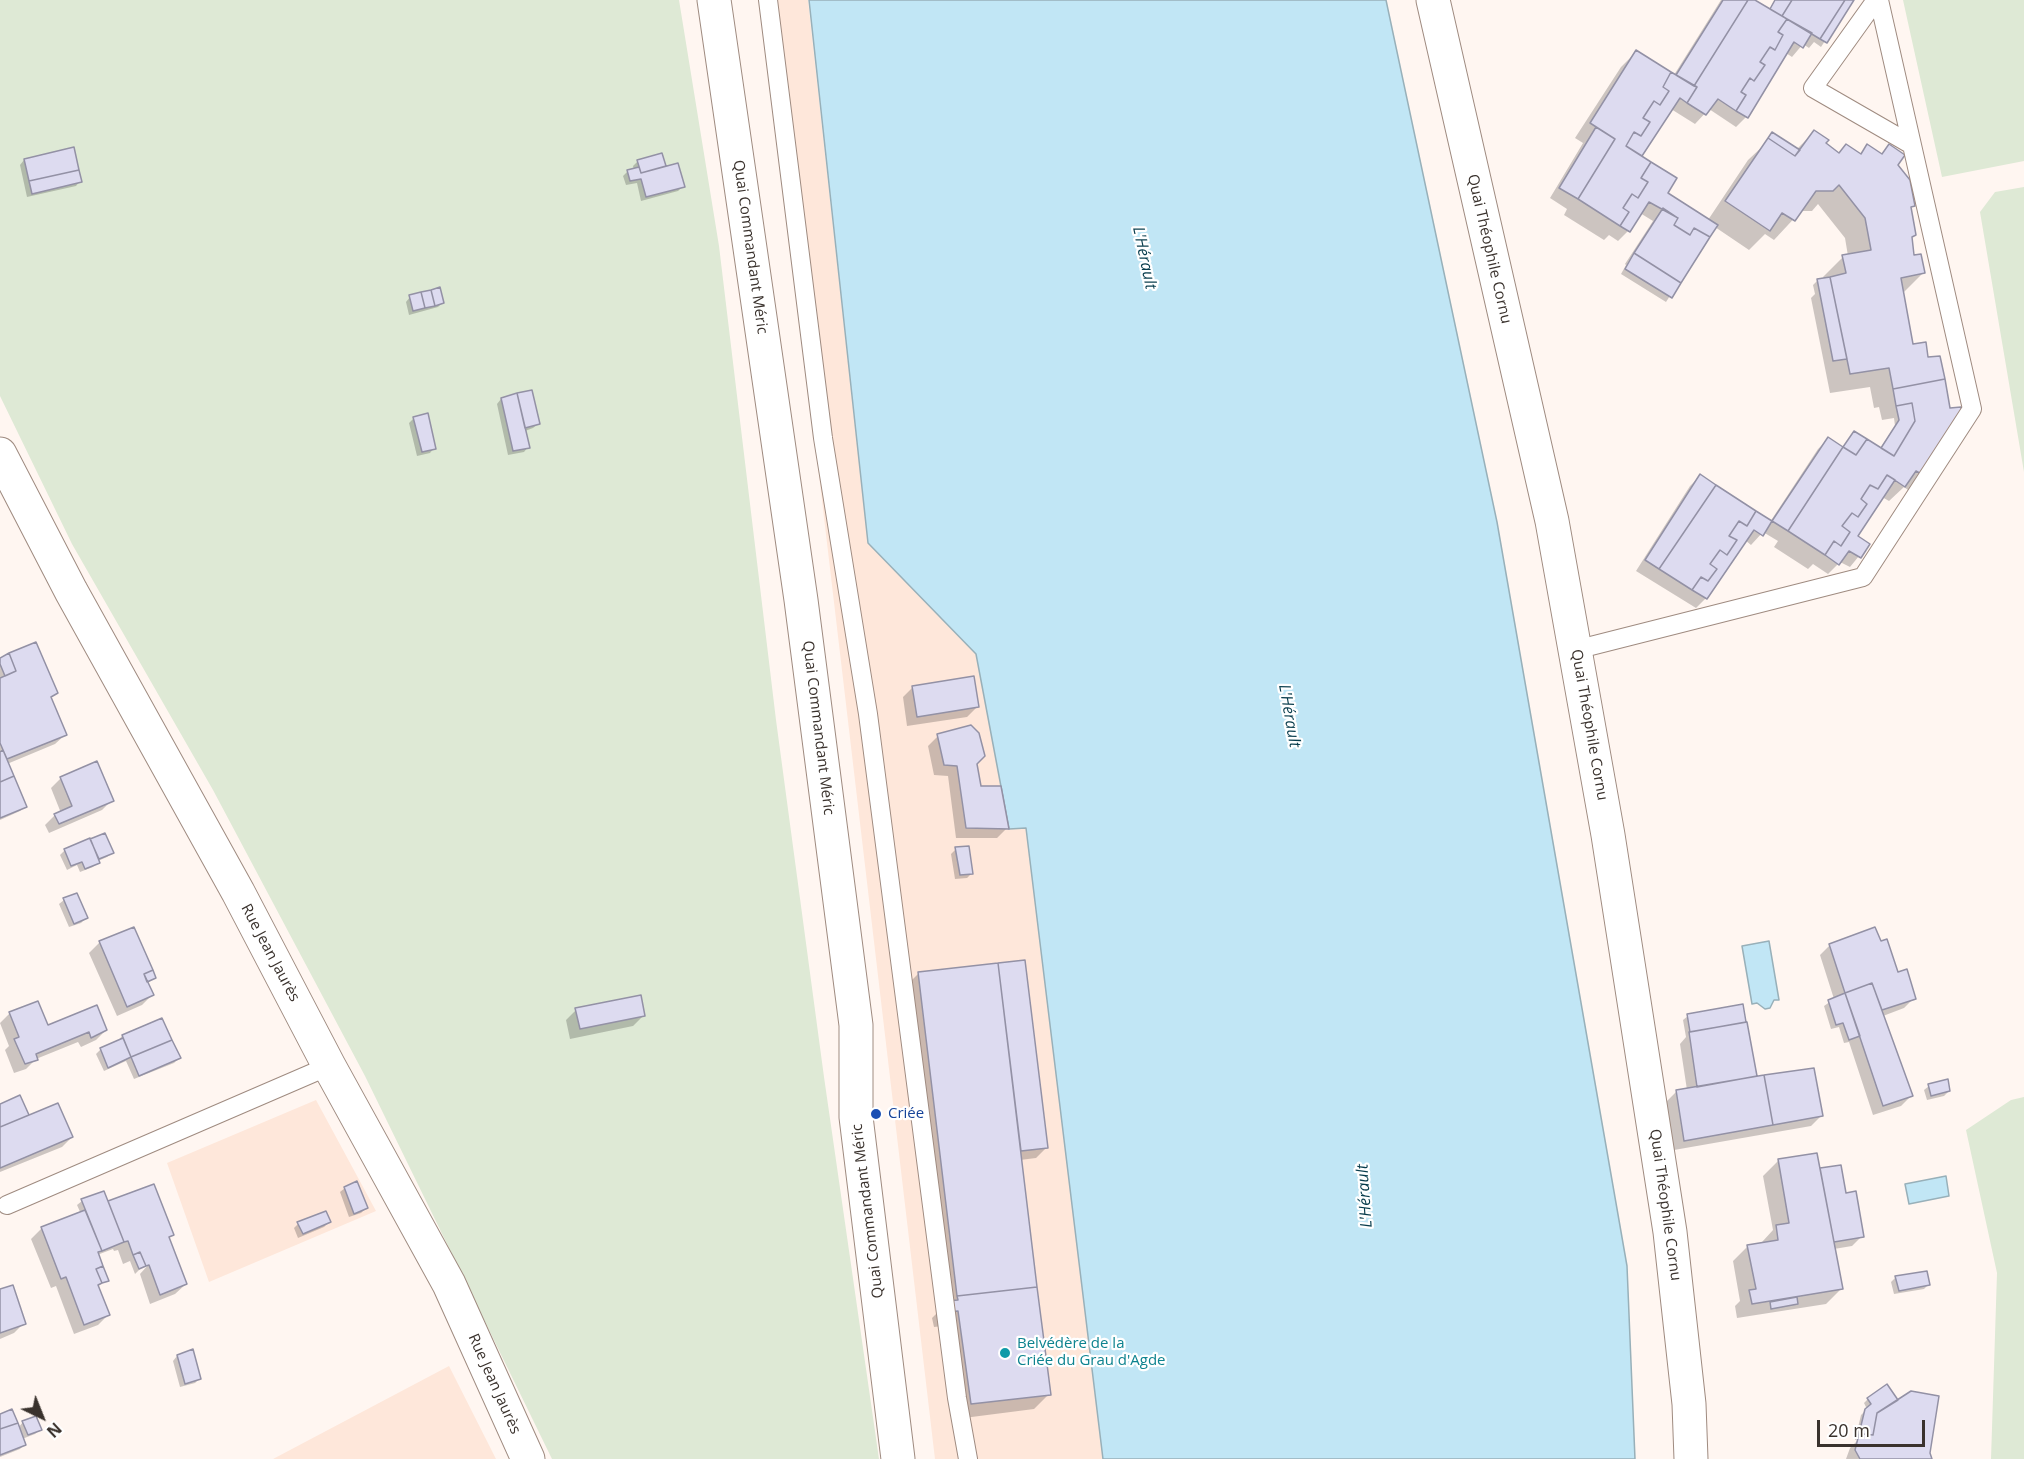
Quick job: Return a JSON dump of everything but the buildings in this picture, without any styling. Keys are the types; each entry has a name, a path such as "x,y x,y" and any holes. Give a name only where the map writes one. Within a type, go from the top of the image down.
{"street":[{"name":"Quai Commandant Méric","path":"714,0 801,600 856,1025 856,1117 898,1459"},
{"name":"Quai Théophile Cornu","path":"1433,0 1552,521 1608,835 1670,1232 1689,1404 1690,1459"},
{"name":"Rue Jean Jaurès","path":"0,454 71,591 238,892 329,1066 450,1284 528,1459"}],"lane":[{"path":"768,0 823,438 868,714 957,1398 968,1459"},
{"path":"1575,650 1863,577 1972,409 1877,0"},
{"path":"1877,0 1813,88 1912,144"},
{"path":"7,1205 329,1066"}],"shaded area":[{"name":"Criée","path":"763,0 808,0 868,543 976,654 1009,828 1026,827 1103,1459 935,1459"},
{"path":"316,1100 376,1211 209,1282 167,1163"},
{"path":"449,1366 496,1459 273,1459"}],"green space":[{"path":"0,0 679,0 719,246 776,720 879,1459 552,1459 365,1076 213,790 72,544 0,396"},
{"path":"1903,0 2024,0 2024,161 1942,177"},
{"path":"2024,187 2024,472 1980,212 1995,192"},
{"path":"2024,1097 2024,1459 1991,1459 1997,1273 1966,1130 2011,1100"}],"water":[{"name":"L'Hérault","path":"809,0 1386,0 1497,522 1627,1266 1635,1459 1103,1459 1026,828 1009,829 976,654 868,543"},
{"path":"1769,941 1779,1000 1774,1000 1770,1008 1765,1009 1757,1003 1752,1004 1742,946"},
{"path":"1946,1176 1949,1196 1909,1204 1905,1184"}],"place":[{"name":"Criée","path":"876,1114"},
{"name":"Belvédère de la Criée du Grau d'Agde","path":"1005,1353"}]}
